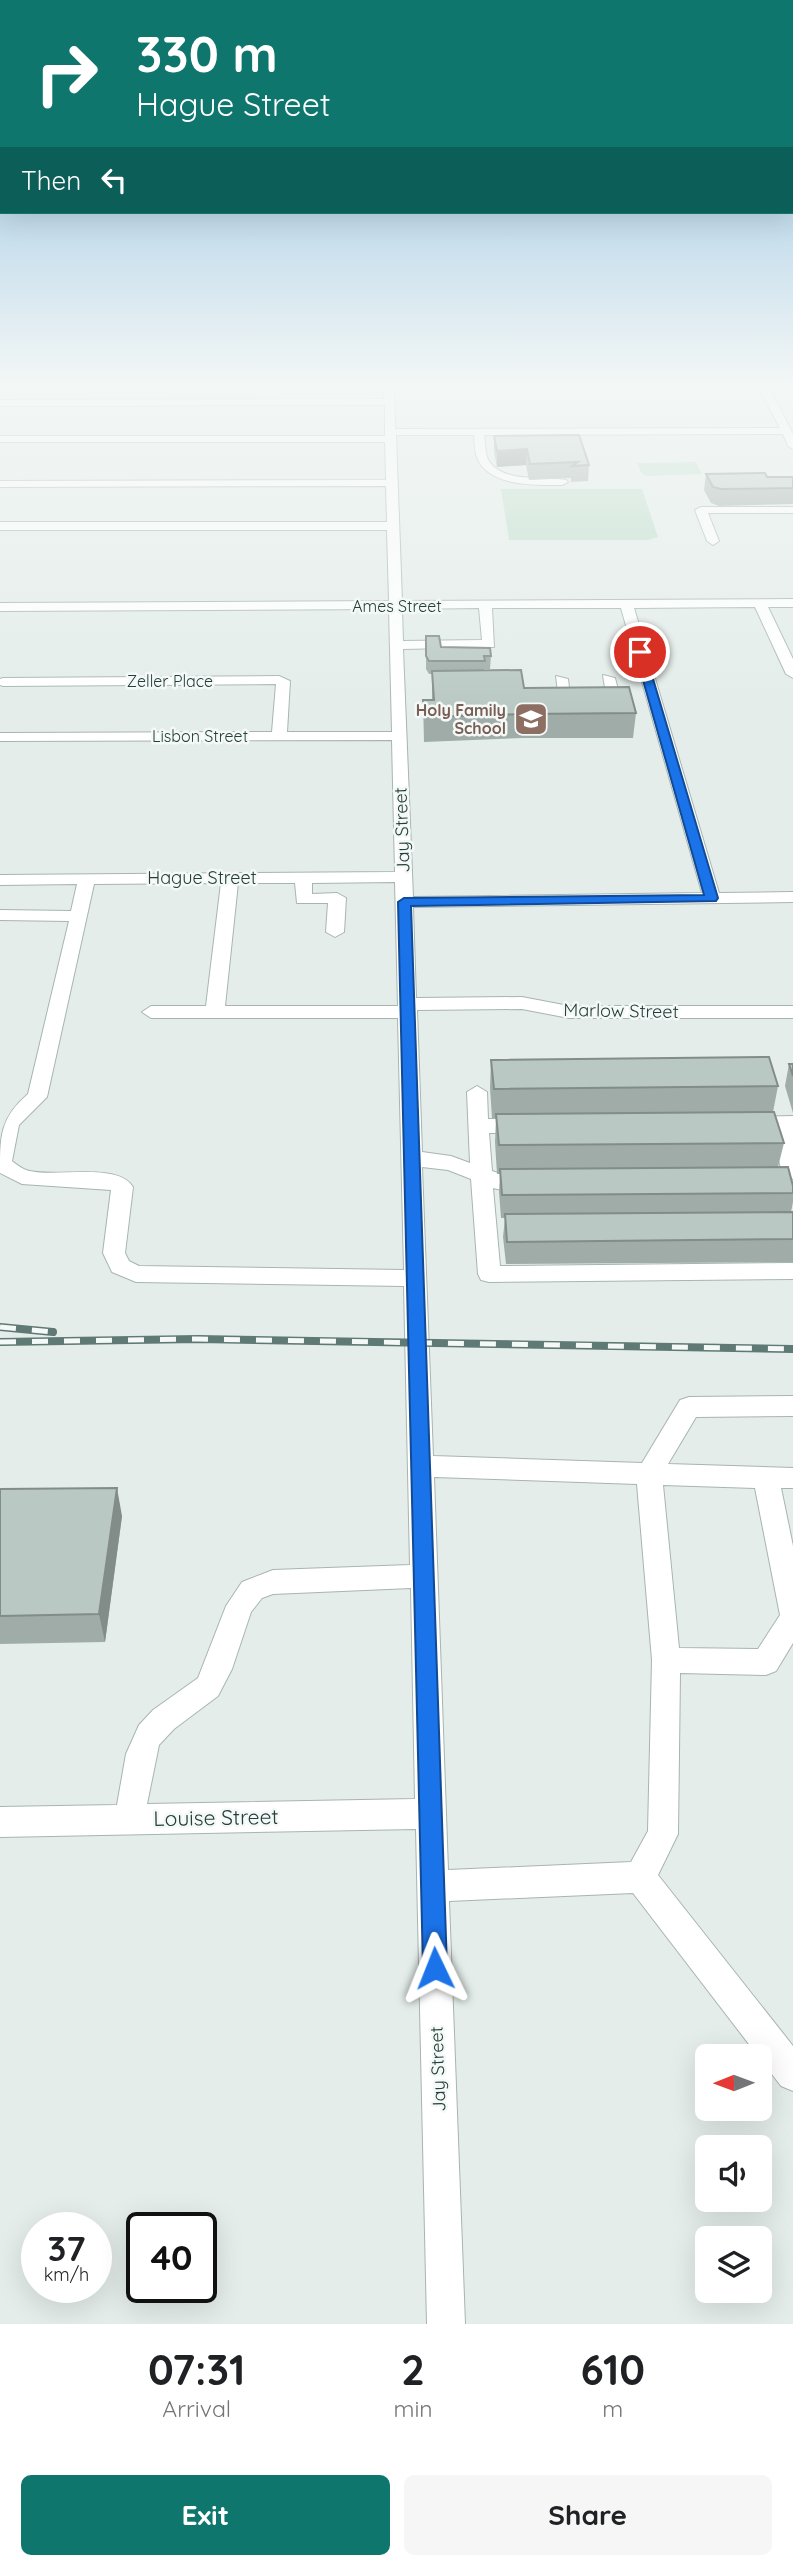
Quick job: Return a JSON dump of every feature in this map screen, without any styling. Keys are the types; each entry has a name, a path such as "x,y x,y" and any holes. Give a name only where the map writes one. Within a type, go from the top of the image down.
{"street":[{"name":"Jay Street","path":"392,494 446,2324"},
{"path":"713,541 701,510 793,510"},
{"path":"0,526 393,526"},
{"path":"760,603 793,674"},
{"name":"Ames Street","path":"0,607 793,603"},
{"path":"626,604 628,701"},
{"path":"397,645 489,644 485,605"},
{"path":"608,678 628,701 712,898"},
{"path":"561,679 566,701"},
{"name":"Zeller Place","path":"2,682 279,680 283,681 279,736"},
{"name":"Lisbon Street","path":"0,737 399,736"},
{"name":"Hague Street","path":"0,880 403,877"},
{"path":"215,1012 230,878"},
{"path":"304,878 303,899 337,898 335,932"},
{"path":"87,879 37,1097 15,1111 2,1141 1,1164 22,1177 115,1182 122,1187 114,1253 120,1266 136,1274 415,1278"},
{"path":"404,902 793,897"},
{"path":"0,915 79,916"},
{"name":"Marlow Street","path":"151,1012 407,1008 522,1003 569,1012 793,1012"},
{"path":"477,1092 479,1172 489,1275 793,1271"},
{"path":"724,1124 786,1123 788,1176"},
{"path":"478,1126 546,1126"},
{"path":"410,1158 451,1163 502,1183 544,1182"},
{"path":"485,1230 511,1229"},
{"path":"640,1877 663,1834 666,1660 649,1474 690,1407 793,1406"},
{"path":"421,1466 793,1478"},
{"path":"765,1478 793,1613"},
{"path":"130,1819 136,1776 149,1735 172,1713 195,1700 213,1680 238,1611 250,1590 273,1582 424,1576"},
{"path":"666,1660 766,1662 793,1618"},
{"name":"Louise Street","path":"0,1822 431,1814"},
{"path":"432,1886 640,1877"},
{"path":"640,1877 793,2074"}],"green space":[{"path":"502,494 644,494 658,537 648,540 509,540"}],"building":[{"path":"426,636 439,636 441,647 490,648 491,656 484,656 485,661 429,661 426,656"},
{"path":"521,670 524,688 629,687 636,713 425,717 423,700 434,700 432,671"},
{"path":"769,1057 778,1086 494,1089 491,1060"},
{"path":"774,1112 784,1143 499,1145 496,1114"},
{"path":"788,1167 793,1193 502,1195 500,1169"},
{"path":"793,1212 793,1239 507,1242 505,1214"},
{"path":"117,1488 99,1614 0,1616 0,1489"}],"railway":[{"path":"0,1327 53,1332"},
{"path":"0,1342 198,1339 793,1349"}],"place":[{"name":"Holy Family School","path":"531,719"}],"route":[{"path":"435,1968 404,902 712,898 640,652"}]}
